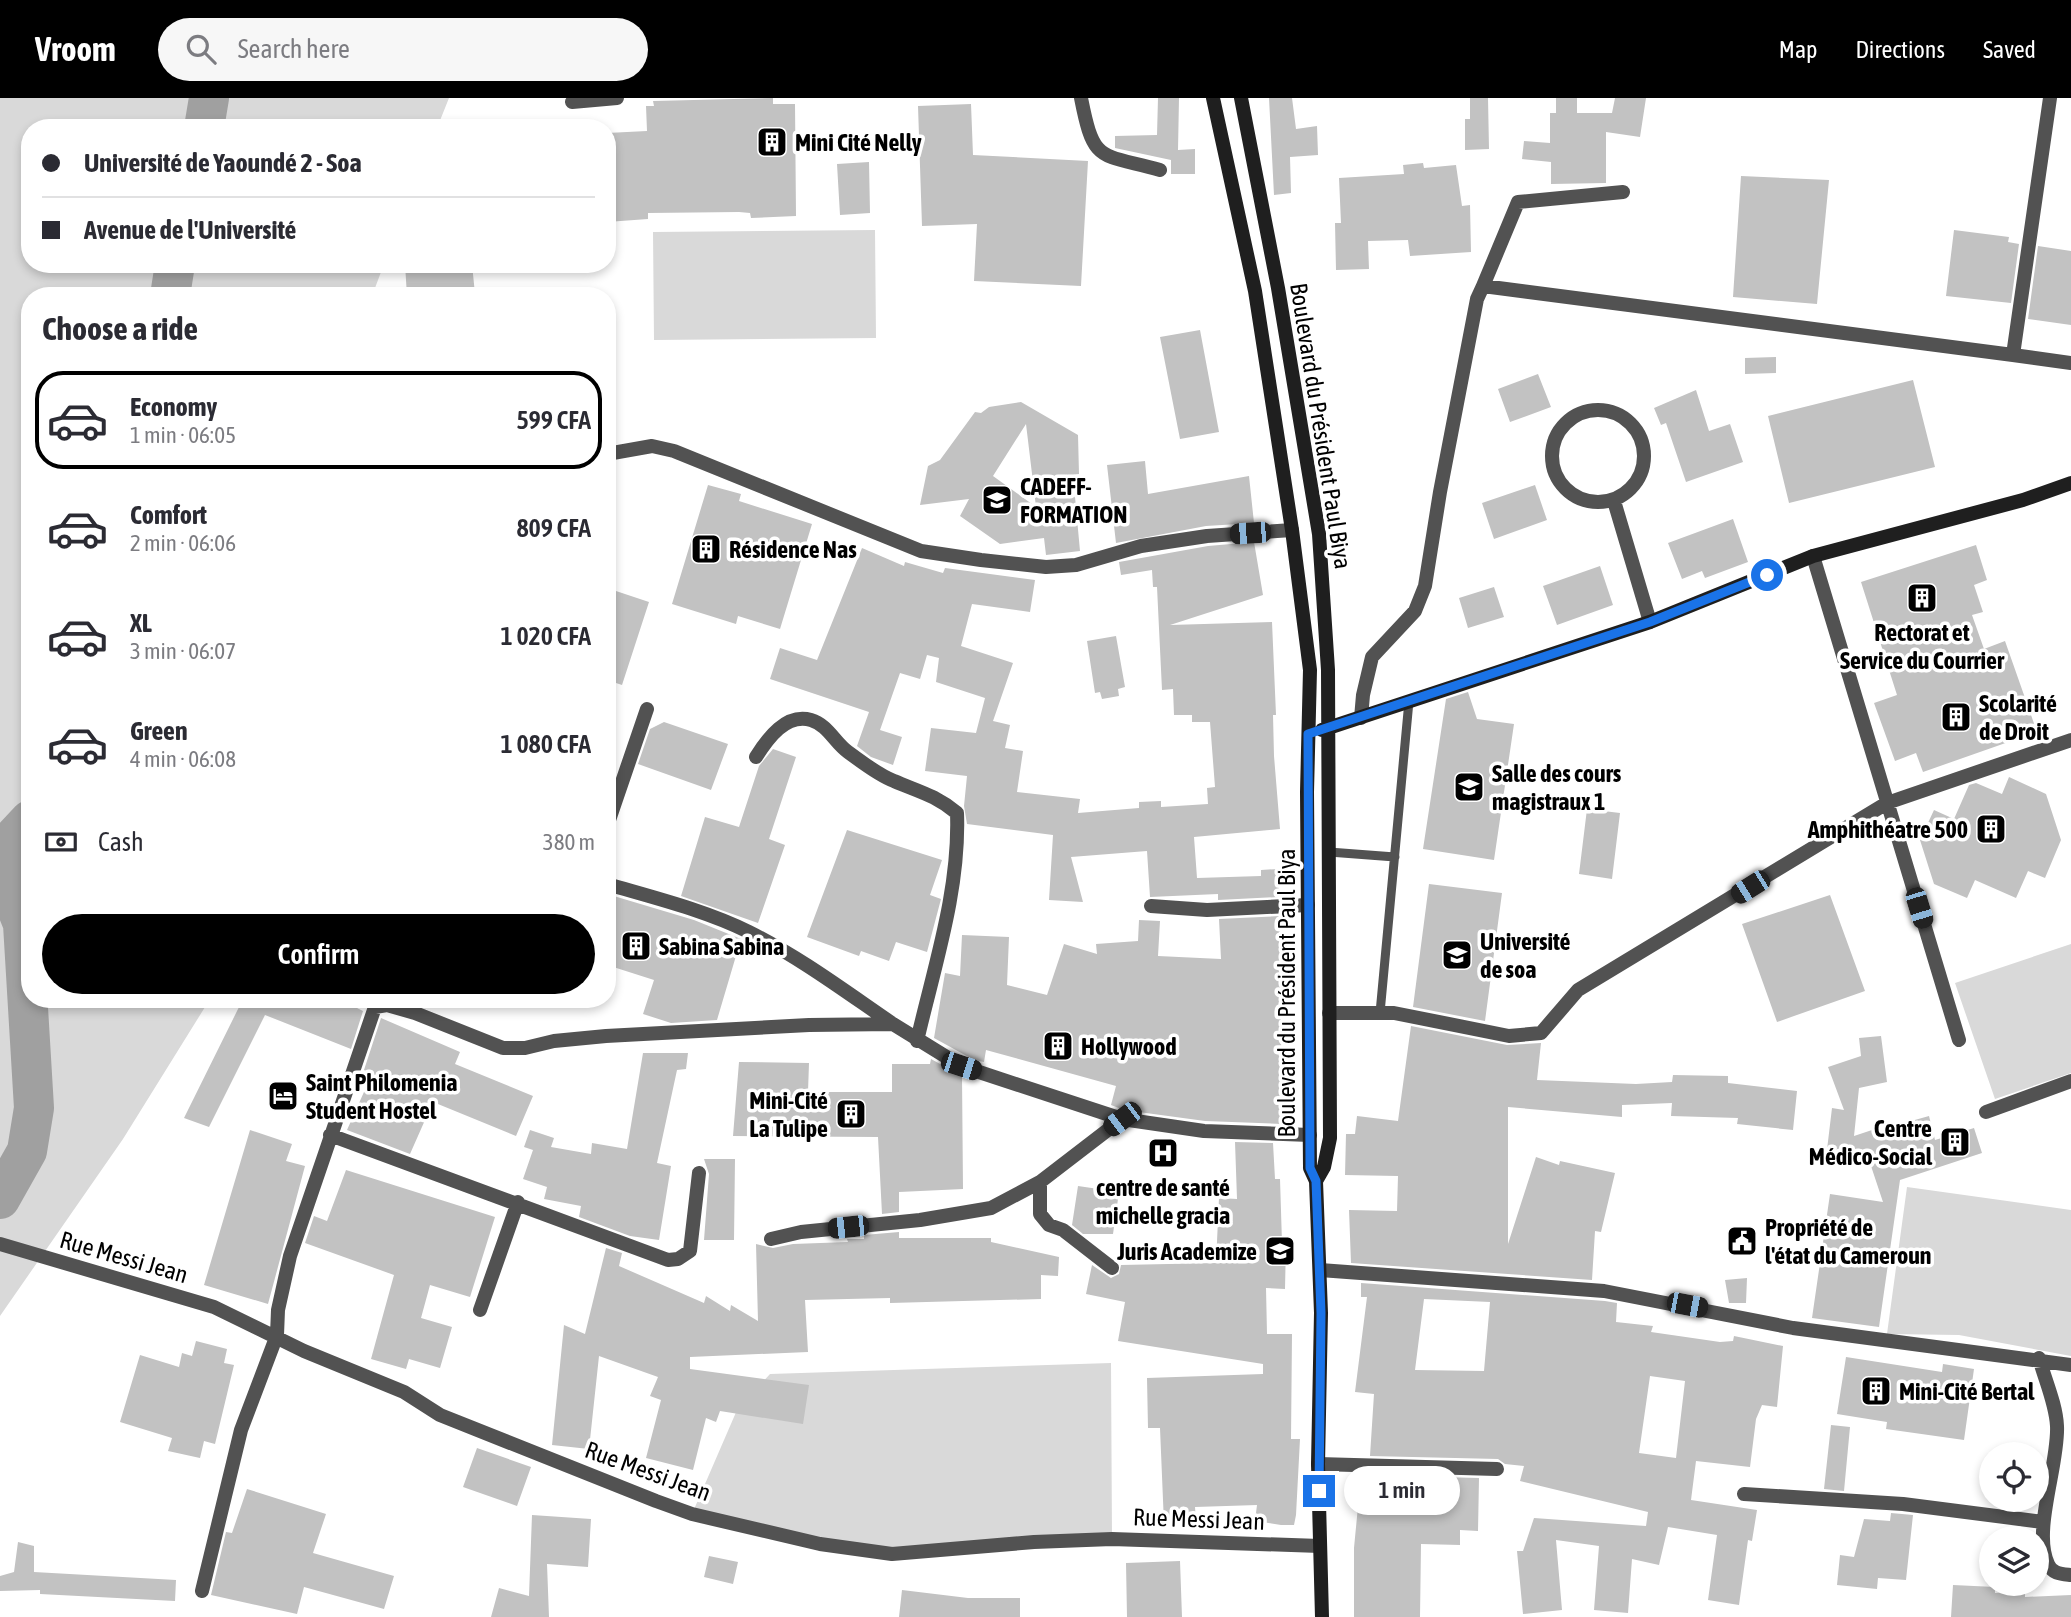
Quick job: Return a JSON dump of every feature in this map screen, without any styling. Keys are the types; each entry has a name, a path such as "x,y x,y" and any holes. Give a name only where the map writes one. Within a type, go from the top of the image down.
{"main road":[{"name":"Boulevard du Président Paul Biya","path":"1213,98 1255,291 1292,530 1310,670 1310,1168 1316,1181"},
{"name":"Boulevard du Président Paul Biya","path":"1241,98 1278,288 1319,534 1328,728 1330,1138 1324,1167 1316,1181"},
{"path":"1308,734 1650,622 1814,556 2023,500 2071,483"},
{"path":"1316,1181 1320,1270 1318,1464 1322,1617"}],"street":[{"path":"572,102 617,98"},
{"path":"1081,98 1089,139 1101,154 1160,170"},
{"path":"2013,355 2050,98"},
{"path":"1361,718 1363,695 1372,657 1415,611 1425,586 1477,299 1518,202 1623,192"},
{"path":"1483,286 2071,363"},
{"path":"1582,411 1610,412 1624,418 1637,429 1643,441 1644,470 1639,481 1614,501 1577,498 1564,489 1555,470 1554,441 1558,430 1566,419 1582,411"},
{"path":"616,452 652,446 674,451 921,551 1046,567 1076,565 1141,545 1292,530"},
{"path":"1614,501 1650,622"},
{"path":"1814,556 1959,1040"},
{"path":"616,800 647,709"},
{"path":"756,757 770,736 788,722 810,720 827,729 845,750 892,780 937,796 957,813 958,842 952,889 917,1041"},
{"path":"1329,1013 1394,1013 1509,1036 1541,1033 1578,990 1887,803 2071,740"},
{"path":"616,887 698,911 748,932 806,963 917,1041 961,1066 1122,1119 1204,1131 1310,1135"},
{"path":"1151,906 1206,910 1308,905"},
{"path":"202,1591 241,1430 277,1335 278,1310 290,1256 375,1008"},
{"path":"395,1008 415,1013 503,1048 525,1048 554,1041 606,1036 809,1025 893,1024"},
{"path":"1986,1112 2071,1081"},
{"path":"771,1239 801,1232 920,1220 991,1208 1040,1182 1122,1119"},
{"path":"330,1135 668,1260 678,1259 690,1251 699,1172"},
{"path":"1040,1182 1040,1214 1049,1224 1063,1230 1112,1269"},
{"path":"480,1310 517,1202"},
{"name":"Rue Messi Jean","path":"0,1244 214,1307 277,1335 304,1351 404,1392 440,1415 692,1514 820,1544 892,1554 1034,1542 1112,1539 1320,1546"},
{"path":"1320,1270 1604,1291 1793,1328 2071,1365"},
{"path":"2039,1359 2057,1422 2057,1439 2043,1522 2048,1564 2053,1571 2071,1575"},
{"path":"1318,1464 1497,1469"},
{"path":"1744,1494 1903,1504 2043,1522"}],"lane":[{"path":"1380,1013 1409,701"},
{"path":"1329,852 1395,857"}],"shaded area":[{"path":"0,98 449,98 441,119 21,119 21,273 381,273 375,287 21,287 21,1008 204,1008 123,1139 0,1316"},
{"path":"875,230 876,338 654,340 653,232"},
{"path":"2071,944 2071,1073 1995,1099 1955,983"},
{"path":"1907,1187 2071,1210 2071,1356 1959,1335 1887,1334"},
{"path":"1111,1363 1112,1539 892,1554 692,1514 737,1410 770,1374"}],"building":[{"path":"773,98 773,104 795,104 796,216 751,218 750,213 739,212 648,213 648,219 616,221 616,133 647,131 646,106 654,106 653,101"},
{"path":"1158,98 1179,98 1178,150 1195,149 1195,174 1171,174 1171,160 1115,148 1115,136 1157,135"},
{"path":"1269,98 1292,98 1296,129 1317,126 1318,155 1290,157 1291,193 1274,195"},
{"path":"1470,98 1488,98 1489,149 1465,150 1465,119 1470,119"},
{"path":"1556,98 1577,98 1577,113 1612,113 1615,98 1646,98 1640,137 1606,132 1606,183 1551,184 1551,162 1522,159 1524,141 1550,143 1550,113 1556,113"},
{"path":"971,104 973,155 1088,161 1081,286 974,281 977,224 922,226 918,106"},
{"path":"869,162 870,213 840,215 837,164"},
{"path":"1423,163 1424,168 1456,165 1462,206 1470,205 1471,252 1410,256 1408,240 1368,241 1369,269 1336,270 1335,223 1341,223 1339,178 1404,174 1403,165"},
{"path":"1741,176 1829,180 1817,304 1733,297"},
{"path":"1954,230 2009,237 2008,242 2019,244 2011,303 1946,296"},
{"path":"2038,246 2071,251 2071,325 2028,319"},
{"path":"406,273 473,273 474,287 406,287"},
{"path":"1200,330 1219,432 1180,439 1160,337"},
{"path":"1776,357 1776,373 1745,374 1745,358"},
{"path":"1538,374 1551,407 1510,422 1498,389"},
{"path":"1913,380 1935,467 1789,503 1768,416"},
{"path":"1696,390 1709,431 1730,424 1743,462 1686,482 1666,423 1661,425 1654,408"},
{"path":"1021,402 1078,435 1079,474 1073,475 1080,551 1046,555 1044,538 1000,544 960,516 969,499 920,505 928,466 940,460 975,412 981,413 989,407","holes":["1026,424 1036,507 993,476"]},
{"path":"1145,461 1148,494 1249,476 1254,523 1206,526 1116,543 1107,465"},
{"path":"708,485 741,494 739,501 812,524 780,629 738,616 736,624 672,604"},
{"path":"1535,485 1547,520 1494,539 1482,503"},
{"path":"1733,519 1748,562 1705,578 1702,571 1682,579 1668,543"},
{"path":"1254,542 1263,595 1170,625 1272,622 1276,715 1273,715 1274,756 1280,829 1194,837 1197,878 1261,876 1261,870 1278,869 1279,897 1218,900 1218,894 1150,897 1147,851 1071,857 1083,902 1049,900 1053,835 967,824 964,806 967,776 925,771 931,728 976,733 985,698 936,682 939,658 927,655 920,679 900,673 880,730 902,737 893,765 871,757 857,746 869,712 770,679 780,648 817,660 862,548 904,566 905,562 943,573 945,568 1035,580 1030,612 972,604 961,646 1013,663 993,721 1010,725 1005,748 1023,751 1017,792 1080,799 1078,813 1139,808 1139,802 1161,801 1161,807 1208,804 1207,788 1215,787 1210,722 1192,722 1192,715 1174,715 1173,689 1162,690 1157,587 1153,587 1152,570 1121,575 1119,562 1208,546"},
{"path":"1976,545 1987,580 1974,585 1983,612 1972,615 1984,649 2005,641 2037,732 1923,772 1916,753 1895,761 1874,703 1897,695 1861,582"},
{"path":"1600,566 1613,605 1557,625 1543,586"},
{"path":"1494,587 1504,617 1468,628 1459,598"},
{"path":"616,591 649,602 622,685 616,683"},
{"path":"1116,636 1125,687 1118,689 1119,696 1102,699 1100,692 1095,693 1087,641"},
{"name":"Salle des cours magistraux 1","path":"1468,692 1477,719 1514,724 1494,860 1423,849 1446,699"},
{"path":"664,722 728,744 711,790 638,764 650,729"},
{"path":"773,749 796,757 769,839 785,845 758,923 681,896 705,817 739,827 759,766"},
{"name":"Amphithéatre 500","path":"2009,777 2046,794 2061,840 2045,878 2028,871 2016,898 1975,880 1967,898 1934,884 1920,840 1934,810 1954,819 1969,785 1976,783 2002,794"},
{"path":"1587,809 1620,813 1612,879 1579,874"},
{"path":"847,830 942,860 930,895 941,899 927,952 896,942 889,961 861,951 859,956 807,937"},
{"name":"Université de soa","path":"1429,884 1502,893 1485,1021 1413,1007"},
{"path":"1830,895 1865,991 1777,1022 1742,924"},
{"path":"616,897 694,920 741,939 717,1020 671,1023 643,1014 654,980 616,968"},
{"path":"1280,916 1282,1124 1205,1121 1124,1110 1111,1105 1116,1086 986,1050 984,1062 974,1060 934,1038 945,973 960,976 962,935 1009,937 1007,985 1047,995 1064,944 1097,954 1096,944 1138,941 1139,920 1160,921 1158,956 1221,959 1219,919"},
{"path":"239,1008 357,1008 363,1011 351,1049 265,1015 209,1127 184,1118"},
{"path":"381,1018 460,1052 455,1064 533,1096 516,1136 433,1102 410,1154 347,1130 372,1074 364,1070"},
{"path":"1411,1026 1507,1045 1541,1043 1537,1080 1636,1084 1672,1082 1673,1075 1728,1076 1728,1083 1797,1091 1793,1130 1737,1124 1738,1118 1671,1116 1672,1103 1622,1105 1622,1117 1508,1107 1508,1244 1536,1157 1559,1165 1560,1161 1615,1173 1601,1232 1595,1231 1592,1280 1351,1263 1349,1210 1397,1211 1398,1176 1345,1175 1346,1134 1355,1134 1357,1116 1398,1121"},
{"path":"1881,1036 1887,1082 1859,1088 1854,1136 1896,1122 1897,1125 1929,1116 1935,1140 1974,1128 1982,1153 1900,1180 1879,1327 1812,1318 1830,1194 1883,1202 1870,1163 1826,1158 1832,1108 1844,1110 1828,1067 1861,1056 1859,1038"},
{"path":"643,1053 688,1053 686,1069 677,1070 657,1163 671,1166 659,1240 630,1236 579,1217 581,1206 544,1199 547,1187 523,1179 533,1150 524,1147 530,1130 554,1138 551,1147 591,1154 592,1143 627,1149"},
{"path":"931,1059 962,1076 963,1189 899,1192 899,1212 882,1214 878,1137 733,1136 739,1062 809,1063 808,1092 892,1092 892,1064 930,1064"},
{"path":"250,1130 292,1144 286,1161 305,1166 268,1304 204,1285"},
{"path":"1235,1142 1273,1143 1275,1179 1280,1179 1282,1243 1286,1243 1285,1289 1266,1288 1267,1334 1292,1334 1291,1439 1300,1439 1296,1515 1294,1525 1281,1525 1255,1521 1257,1505 1195,1507 1196,1522 1164,1524 1160,1428 1148,1428 1147,1378 1263,1374 1263,1364 1118,1341 1125,1302 1086,1294 1092,1265 1111,1278 1119,1274 1121,1265 1216,1263 1219,1198 1237,1199"},
{"path":"704,1159 735,1159 734,1240 704,1240 709,1174"},
{"path":"346,1170 495,1217 470,1297 430,1285 421,1318 452,1327 440,1368 409,1359 406,1369 371,1359 394,1275 305,1243 314,1216 327,1221"},
{"path":"1078,1186 1119,1192 1113,1234 1083,1234 1072,1225"},
{"path":"899,1232 899,1238 991,1238 991,1242 1059,1257 1058,1276 1041,1275 1041,1299 890,1303 890,1298 805,1300 808,1352 690,1357 690,1369 809,1385 803,1424 720,1411 716,1422 706,1418 693,1470 646,1458 661,1400 650,1396 658,1377 599,1356 589,1449 552,1445 564,1325 585,1334 606,1248 622,1253 619,1266 704,1303 706,1296 730,1311 731,1305 758,1321 756,1244 773,1248 793,1244 848,1242 847,1239 864,1239 864,1235"},
{"path":"1747,1278 1746,1303 1729,1303 1725,1280"},
{"path":"1361,1283 1605,1301 1617,1303 1616,1322 1653,1326 1651,1332 1720,1342 1733,1341 1734,1336 1783,1346 1777,1407 1762,1405 1756,1419 1750,1467 1696,1461 1691,1500 1757,1510 1752,1541 1748,1540 1739,1605 1708,1600 1717,1535 1668,1527 1659,1565 1632,1559 1628,1613 1594,1610 1599,1546 1556,1540 1562,1610 1523,1614 1517,1551 1523,1551 1534,1518 1646,1526 1648,1512 1520,1481 1524,1466 1505,1464 1498,1459 1370,1456 1374,1394 1355,1392 1367,1297 1361,1297","holes":["1424,1299 1490,1302 1484,1371 1415,1370","1650,1376 1685,1381 1676,1458 1639,1453"]},
{"path":"196,1341 227,1349 224,1363 234,1365 215,1444 204,1441 200,1458 168,1451 172,1438 120,1422 140,1355 179,1367 182,1353 192,1356"},
{"path":"1846,1357 1942,1372 1943,1364 1974,1369 1964,1440 1886,1429 1887,1422 1837,1414"},
{"path":"1831,1425 1850,1427 1844,1491 1824,1489"},
{"path":"477,1448 531,1467 517,1506 463,1487"},
{"path":"1361,1475 1479,1478 1478,1531 1460,1530 1460,1545 1421,1544 1420,1617 1354,1617 1354,1548"},
{"path":"247,1489 326,1514 313,1553 394,1576 384,1609 304,1587 297,1614 211,1595 226,1532 232,1533"},
{"path":"1891,1513 1913,1515 1906,1580 1878,1578 1877,1589 1837,1585 1840,1555 1854,1557 1864,1519 1890,1521"},
{"path":"532,1515 591,1519 588,1567 547,1564 549,1617 491,1617 499,1588 529,1596"},
{"path":"18,1542 34,1546 34,1572 176,1580 175,1601 40,1594 40,1590 0,1591 0,1576 14,1572"},
{"path":"709,1556 738,1562 733,1584 704,1577"},
{"path":"1180,1561 1182,1617 1127,1617 1126,1563"},
{"path":"1953,1585 1979,1586 1979,1596 2071,1595 2071,1617 1951,1617"},
{"path":"902,1590 968,1598 1020,1598 1020,1617 899,1617"}],"waterway":[{"path":"206,119 209,98"},
{"path":"171,287 174,273"},
{"path":"21,830 3,856 8,886 21,919"},
{"path":"0,1199 27,1151 34,1108 28,1008"}],"place":[{"name":"Mini Cité Nelly","path":"772,142"},
{"name":"CADEFF- FORMATION","path":"997,500"},
{"name":"Résidence Nas","path":"706,549"},
{"name":"Rectorat et Service du Courrier","path":"1922,598"},
{"name":"Scolarité de Droit","path":"1956,717"},
{"name":"Salle des cours magistraux 1","path":"1469,787"},
{"name":"Amphithéatre 500","path":"1991,829"},
{"name":"Sabina Sabina","path":"636,946"},
{"name":"Université de soa","path":"1457,955"},
{"name":"Hollywood","path":"1058,1046"},
{"name":"Saint Philomenia Student Hostel","path":"283,1096"},
{"name":"Mini-Cité La Tulipe","path":"851,1114"},
{"name":"Centre Médico-Social","path":"1955,1142"},
{"name":"centre de santé michelle gracia","path":"1163,1153"},
{"name":"Propriété de l'état du Cameroun","path":"1742,1241"},
{"name":"Juris Academize","path":"1280,1251"},
{"name":"Mini-Cité Bertal","path":"1876,1391"}],"route":[{"path":"1319,1491 1321,1313 1316,1181 1310,1168 1308,734 1650,622 1767,575"}]}
